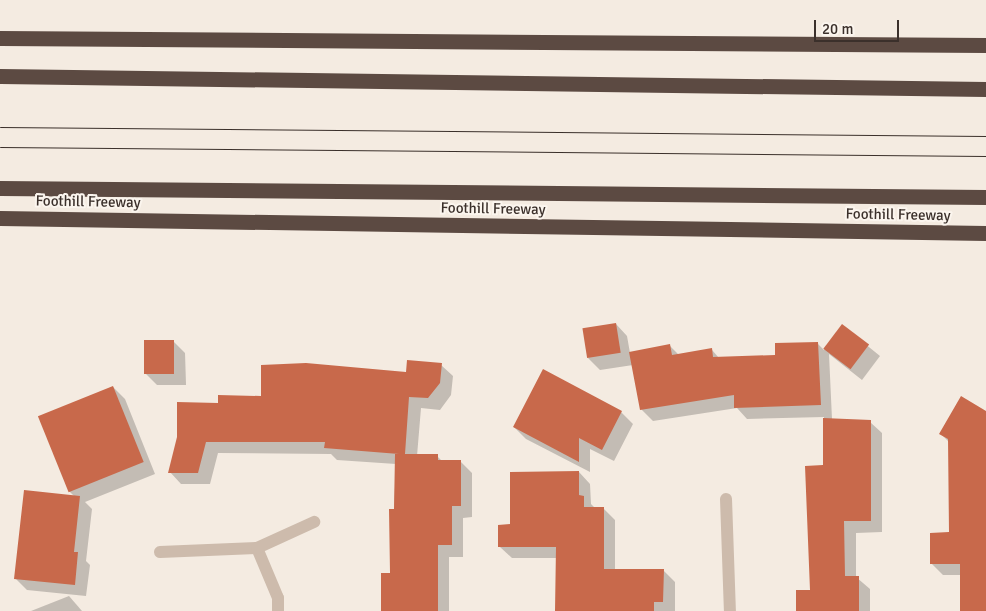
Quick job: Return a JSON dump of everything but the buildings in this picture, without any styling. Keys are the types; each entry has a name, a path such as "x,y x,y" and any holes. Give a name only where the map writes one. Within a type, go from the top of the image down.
{"highway":[{"path":"0,38 986,45"},
{"path":"0,76 986,89"},
{"path":"0,188 986,197"},
{"name":"Foothill Freeway","path":"0,218 986,233"}],"street":[{"path":"726,499 730,611"},
{"path":"160,552 257,548 314,522"},
{"path":"257,548 278,598 278,611"}],"tram line":[{"path":"0,127 986,136"},
{"path":"0,147 986,156"}]}
